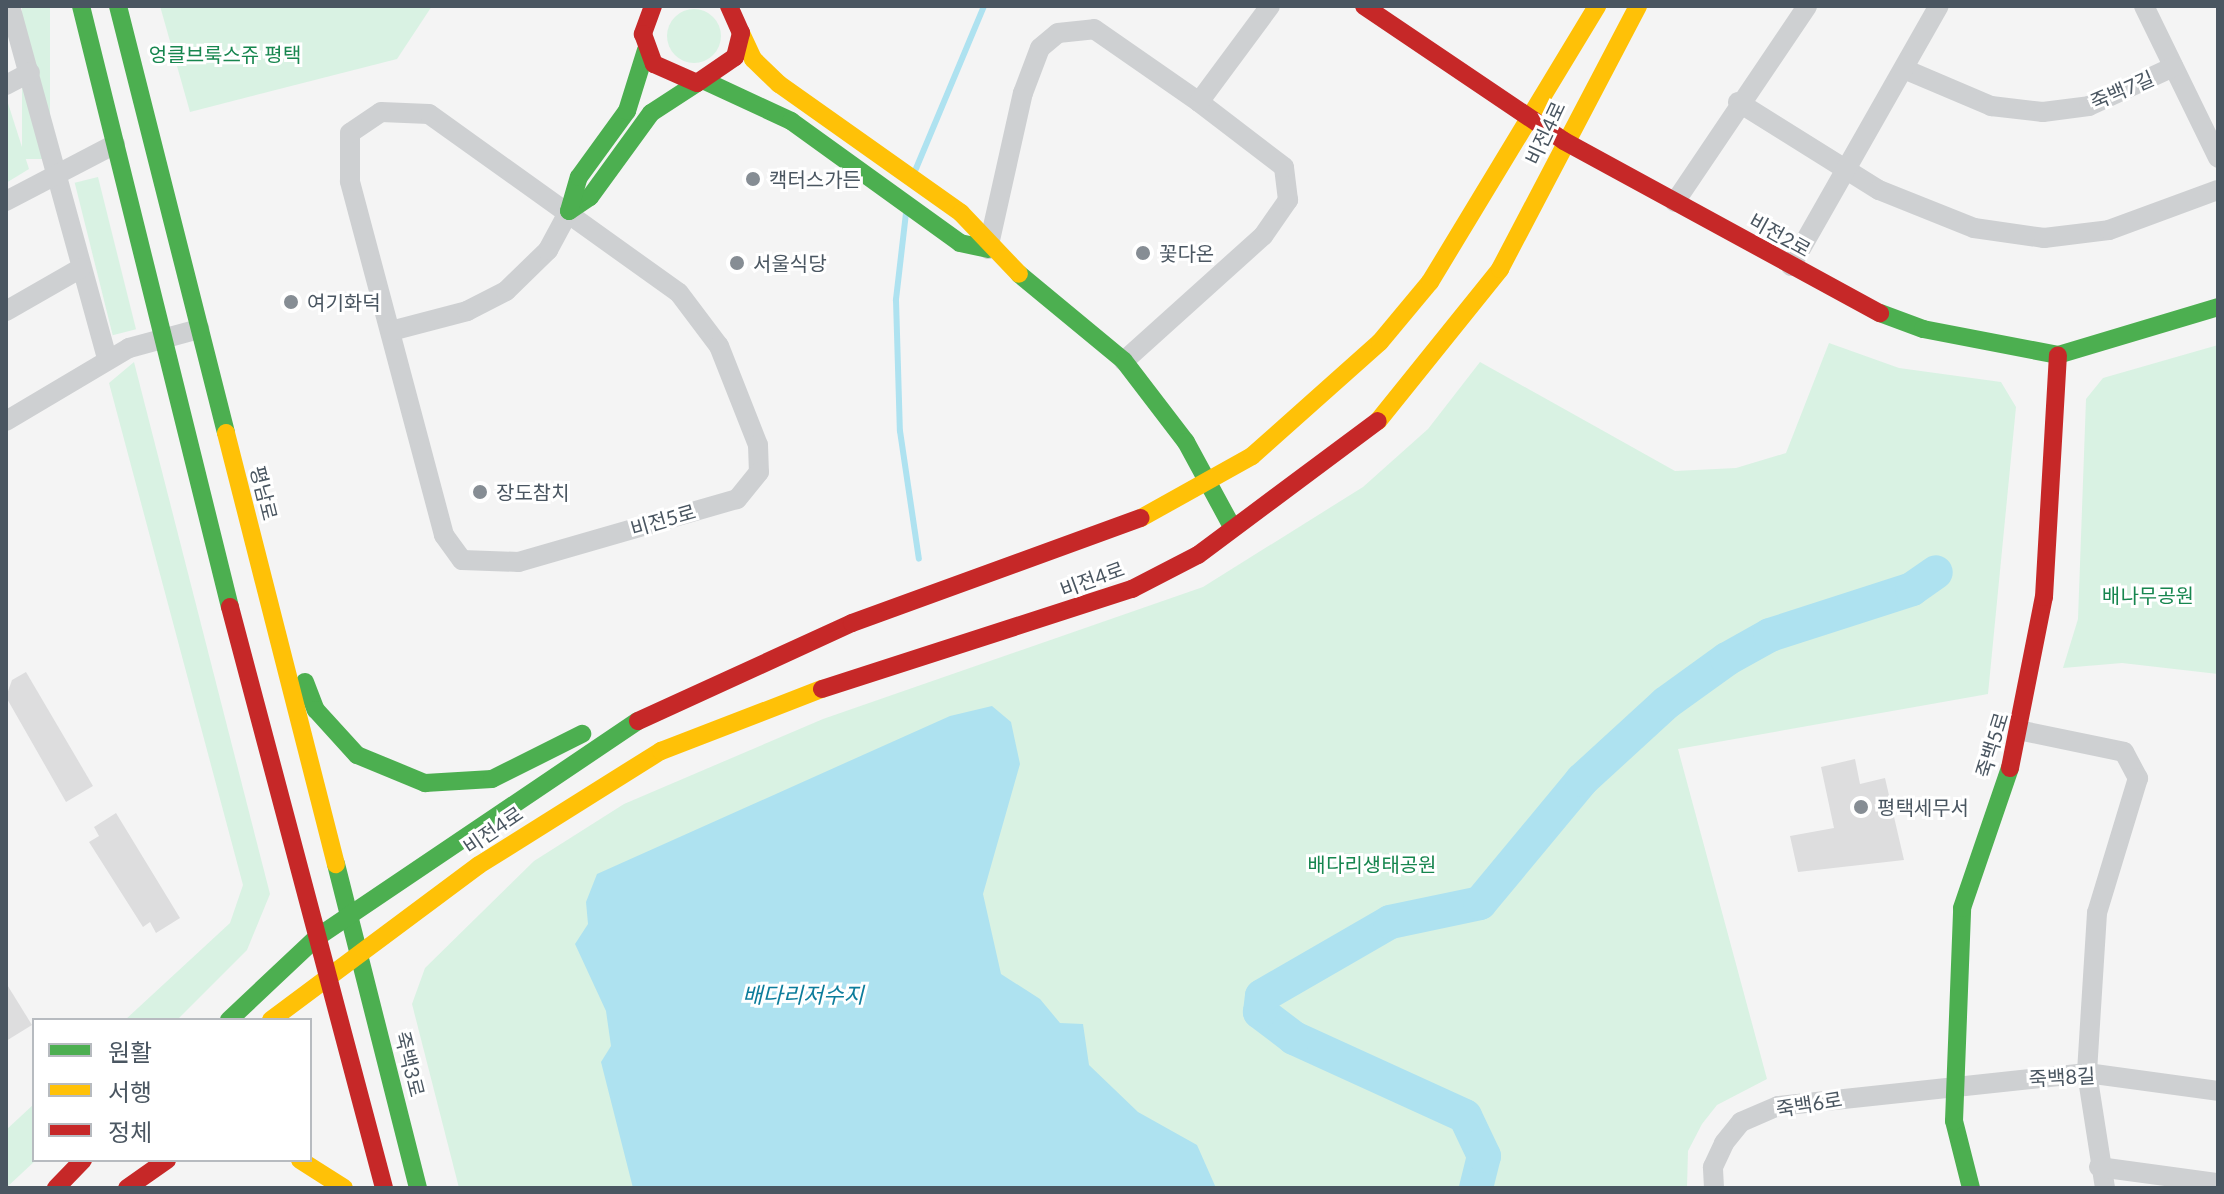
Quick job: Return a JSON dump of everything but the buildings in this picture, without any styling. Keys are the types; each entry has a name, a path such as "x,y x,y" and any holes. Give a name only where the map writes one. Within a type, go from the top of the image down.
{"main road":[{"path":"81,6 325,974 384,1188"},
{"name":"평남로","path":"118,6 359,950"},
{"path":"628,6 644,42 666,75 701,82 791,121 953,238 988,249"},
{"path":"569,211 579,177 627,111 653,6"},
{"name":"비전2로","path":"1364,6 1564,141 1791,266 1923,329 2058,355 2218,307"},
{"name":"비전4로","path":"316,938 542,781 682,697 965,579 1119,530 1252,456 1380,342 1437,271 1532,122 1597,6"},
{"name":"비전4로","path":"359,950 602,783 661,751 869,671 1107,599 1198,555 1231,525 1292,490 1396,405 1500,269 1564,141 1638,6"},
{"path":"569,211 590,197 651,113 726,69 736,15"},
{"path":"736,15 753,59 779,84 958,211 988,249 1124,361 1210,482 1231,525"},
{"name":"죽백5로","path":"1971,1188 1954,1085 1962,908 2023,731 2044,597 2058,355"},
{"path":"241,491 271,550 316,710 383,771 425,783 492,779 633,705 682,697"},
{"path":"231,1018 316,938"},
{"path":"273,1018 359,950"},
{"name":"죽백3로","path":"359,950 418,1188"},
{"path":"56,1188 81,1162"},
{"path":"107,1188 131,1162"},
{"path":"127,1188 164,1162"},
{"path":"303,1162 344,1188"}],"street":[{"path":"10,6 107,359"},
{"path":"1199,102 1270,6"},
{"path":"1675,202 1736,105 1807,6"},
{"path":"1791,266 1939,6"},
{"path":"2144,6 2173,67"},
{"path":"988,249 1023,93 1040,48 1058,33 1094,29 1199,102 1284,167 1288,200 1263,236 1124,361"},
{"name":"죽백7길","path":"1904,69 1991,106 2043,112 2089,106 2173,67 2218,158"},
{"path":"6,85 30,72"},
{"path":"1736,105 1847,172 1974,228 2044,238 2109,230 2218,190"},
{"name":"비전5로","path":"381,112 429,114 569,211 679,293 719,346 758,445 759,472 737,499 519,562 462,560 444,535 350,181 350,133 381,112"},
{"path":"6,201 115,144"},
{"path":"391,331 467,311 506,291 548,250 569,211"},
{"path":"6,311 81,268"},
{"path":"6,421 107,359 199,329"},
{"path":"2023,731 2124,752 2138,778 2097,913 2087,1073 2099,1167 2105,1188"},
{"name":"죽백8길","path":"1954,1085 2087,1073 2218,1091"},
{"name":"죽백6로","path":"1714,1188 1713,1167 1741,1122 1778,1106 1954,1085"},
{"path":"2099,1167 2218,1183"}],"green space":[{"path":"22,6 50,6 50,159 22,159"},
{"name":"엉클브룩스쥬 평택","path":"160,6 432,6 397,59 190,112"},
{"path":"694,9 713,17 721,36 713,55 694,63 675,55 667,36 675,17"},
{"path":"6,97 29,169 6,183"},
{"path":"98,177 136,329 113,335 75,183"},
{"name":"배다리생태공원","path":"1829,343 1899,368 2001,382 2016,407 1988,694 1678,749 1767,1079 1717,1105 1702,1124 1688,1151 1687,1188 459,1188 412,1004 425,968 534,861 624,804 823,719 1203,587 1363,487 1428,429 1480,362 1675,471 1736,468 1786,453"},
{"name":"배나무공원","path":"2218,345 2218,674 2122,663 2063,668 2078,619 2086,399 2103,378"},
{"path":"134,362 270,894 247,950 179,1018 127,1018 230,923 243,885 109,383"},
{"path":"32,1106 34,1162 6,1188 6,1130"}],"water":[{"name":"배다리저수지","path":"992,706 1011,722 1020,764 983,894 1001,974 1040,999 1060,1023 1083,1024 1089,1065 1138,1112 1197,1145 1216,1188 633,1188 601,1062 611,1046 606,1011 575,944 588,924 586,902 597,874 950,716"}],"waterway":[{"path":"915,171 984,6"},
{"path":"906,213 896,300 900,431 919,559"},
{"path":"1476,1188 1484,1156 1465,1116 1294,1038 1260,1012 1262,996 1390,922 1480,903 1582,780 1666,703 1727,659 1770,635 1912,589 1936,572"}],"traffic: fast":[{"path":"81,6 230,607"},
{"path":"118,6 226,433"},
{"path":"569,211 579,177 627,111 646,50"},
{"path":"705,81 791,121 960,243 988,249"},
{"path":"569,211 590,197 651,113 697,83"},
{"path":"1019,274 1124,361 1186,442 1231,525"},
{"path":"1880,313 1923,329 2058,355 2218,307"},
{"path":"305,682 316,710 357,755 425,783 492,779 582,734"},
{"path":"231,1018 316,938 638,721"},
{"path":"1971,1188 1954,1121 1962,908 2010,768"},
{"path":"336,864 418,1188"}],"traffic: slow":[{"path":"1141,518 1252,456 1380,342 1430,282 1597,6"},
{"path":"1378,421 1500,269 1638,6"},
{"path":"741,33 753,59 779,84 961,213 1019,274"},
{"path":"226,433 336,864"},
{"path":"274,1018 479,865 661,751 822,689"},
{"path":"303,1162 344,1188"}],"traffic: jam":[{"path":"653,6 643,34 654,64 697,83 735,57 741,33 729,6"},
{"path":"1364,6 1564,141 1880,313"},
{"path":"2010,768 2044,597 2058,355"},
{"path":"822,689 1132,589 1198,555 1378,421"},
{"path":"638,721 852,623 1141,518"},
{"path":"230,607 384,1188"},
{"path":"56,1188 81,1162"},
{"path":"127,1188 164,1162"}],"place":[{"name":"캑터스가든","path":"753,179"},
{"name":"꽃다온","path":"1143,253"},
{"name":"서울식당","path":"737,263"},
{"name":"여기화덕","path":"291,302"},
{"name":"장도참치","path":"480,492"},
{"name":"평택세무서","path":"1861,807"}]}
